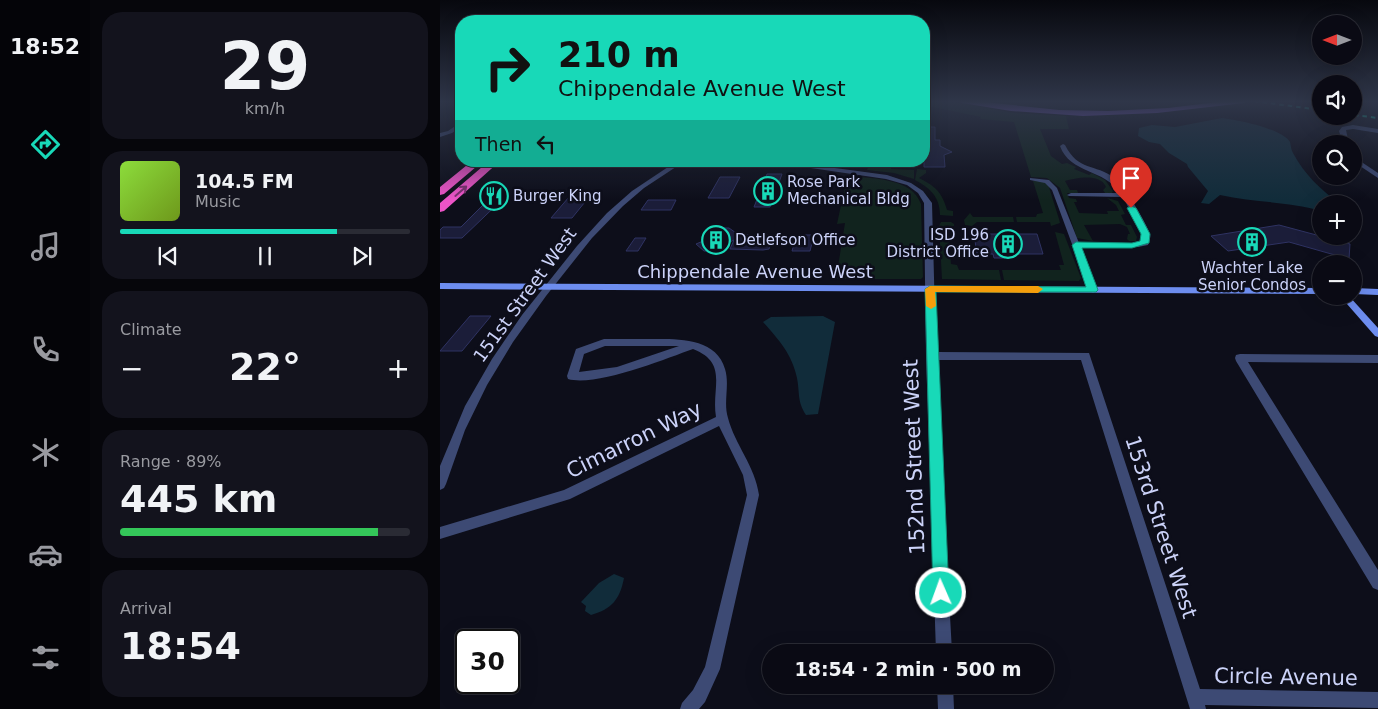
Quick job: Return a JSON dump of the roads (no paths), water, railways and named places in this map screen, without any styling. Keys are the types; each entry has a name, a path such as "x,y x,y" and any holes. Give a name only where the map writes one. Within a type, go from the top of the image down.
{"highway":[{"path":"440,192 471,167"},
{"path":"440,209 488,167"}],"street":[{"path":"1063,146 1064,152 1072,161 1114,180 1146,234 1145,243 1132,246 1076,245"},
{"path":"1362,165 1378,176"},
{"name":"151st Street West","path":"440,484 456,436 484,378 511,336 589,235 621,203 672,167"},
{"name":"152nd Street West","path":"811,167 887,177 910,184 922,192 928,203 931,356 944,644"},
{"path":"1032,178 1048,181 1055,189 1093,290"},
{"path":"1071,195 1124,195"},
{"name":"Chippendale Avenue West","path":"440,286 1312,291"},
{"path":"1362,291 1378,292"},
{"path":"1352,305 1378,334"},
{"path":"693,345 656,359 587,377 572,376 580,352 604,342 674,342 693,345 709,353 719,365 722,381 720,406 722,419"},
{"name":"153rd Street West","path":"931,356 1085,356 1196,703"},
{"path":"1378,359 1240,358 1378,583"},
{"name":"Cimarron Way","path":"440,533 566,495 722,419 748,473 753,495 712,669 703,690 688,709"},
{"path":"945,694 946,709"},
{"name":"Circle Avenue","path":"1196,703 1378,700"}],"water":[{"path":"1138,134 1280,134 1290,142 1292,152 1312,179 1312,185 1318,185 1329,195 1312,195 1312,209 1220,195 1209,204 1201,203 1208,191 1187,164 1169,153 1160,144 1149,142 1138,136"},
{"path":"823,316 835,322 818,414 806,415 800,401 797,378 792,362 779,341 763,322 771,317"},
{"path":"614,574 624,578 620,592 614,602 598,613 591,615 585,611 586,606 581,602 599,583"}],"place":[{"name":"Rose Park Mechanical Bldg","path":"768,191"},
{"name":"Burger King","path":"494,196"},
{"name":"Detlefson Office","path":"716,240"},
{"name":"Wachter Lake Senior Condos","path":"1252,242"},
{"name":"ISD 196 District Office","path":"1008,244"}]}
